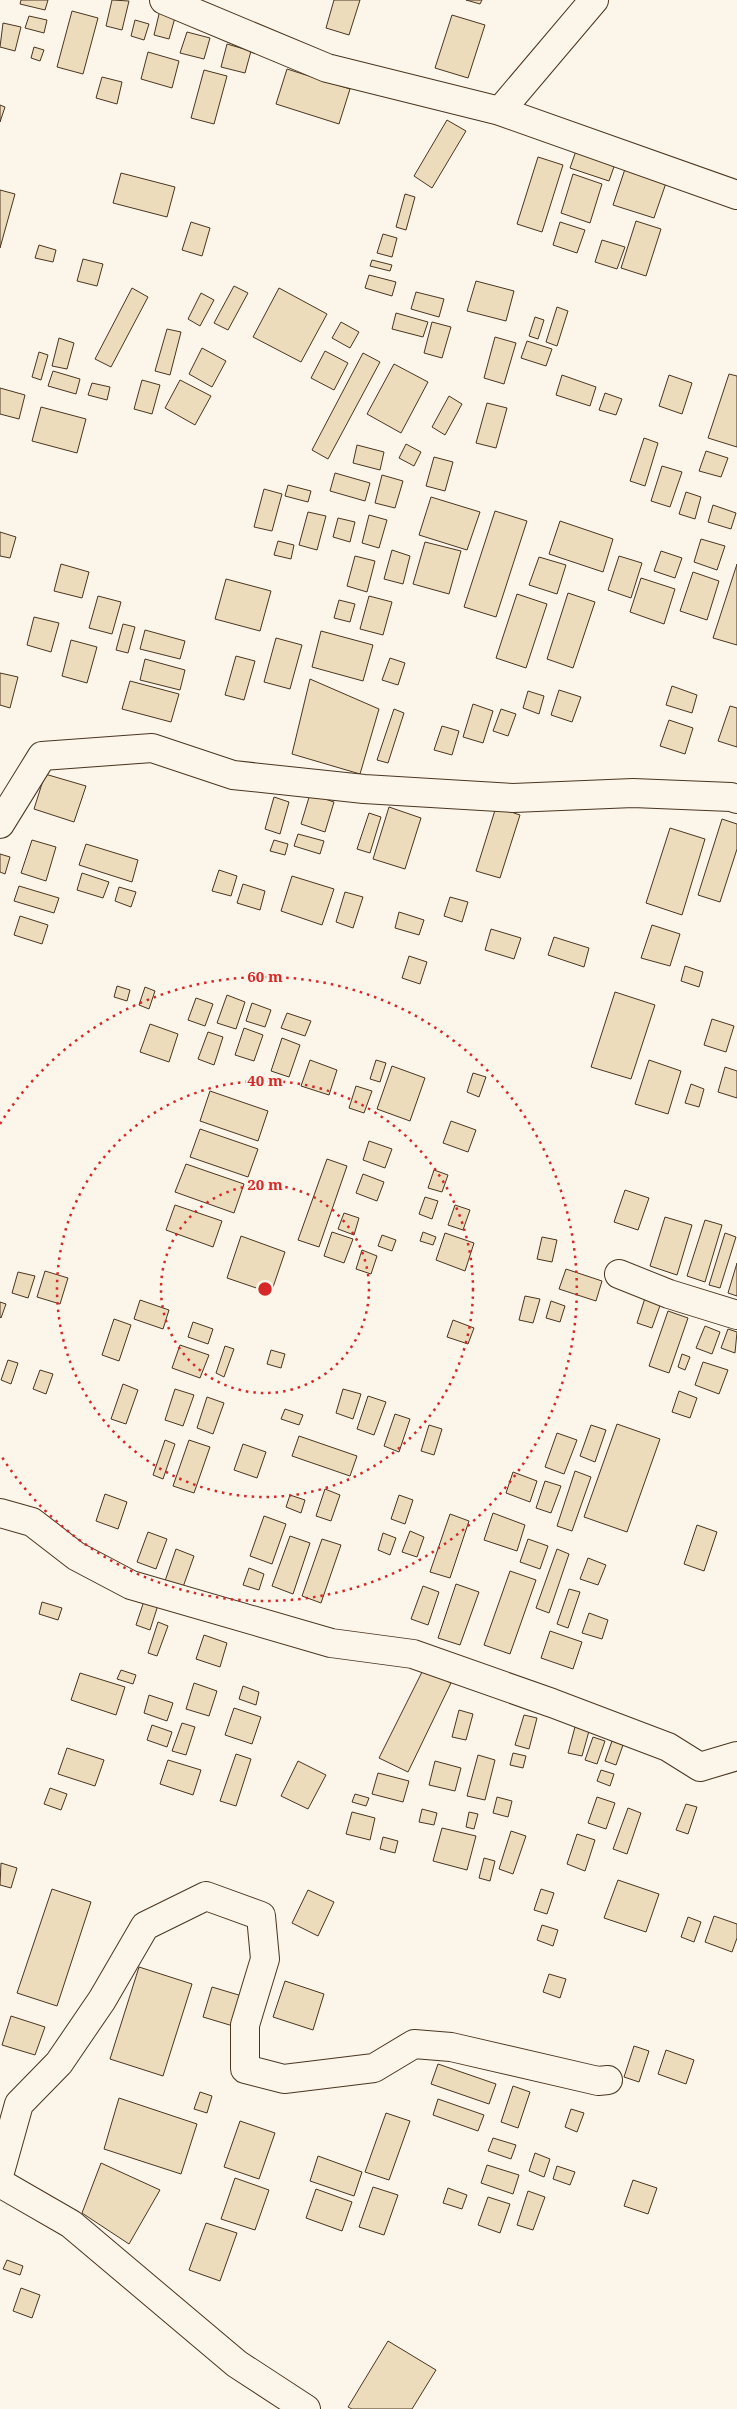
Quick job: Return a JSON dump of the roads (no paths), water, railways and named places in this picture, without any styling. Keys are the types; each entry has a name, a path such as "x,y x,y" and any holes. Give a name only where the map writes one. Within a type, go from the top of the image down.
{"street":[{"path":"164,0 327,68 500,111 737,196"},
{"path":"500,111 594,0"},
{"path":"0,824 42,756 152,748 233,775 364,789 513,798 633,793 737,799"},
{"path":"619,1274 669,1294 737,1315"},
{"path":"0,1513 32,1522 76,1556 131,1585 331,1643 413,1654 552,1703 668,1747 700,1767 737,1756"},
{"path":"0,2172 19,2104 59,2063 102,2000 146,1926 206,1896 261,1916 265,1959 245,2025 244,2070 284,2079 374,2068 414,2044 451,2047 598,2081 608,2080"},
{"path":"0,2183 71,2224 237,2364 306,2409"}]}
